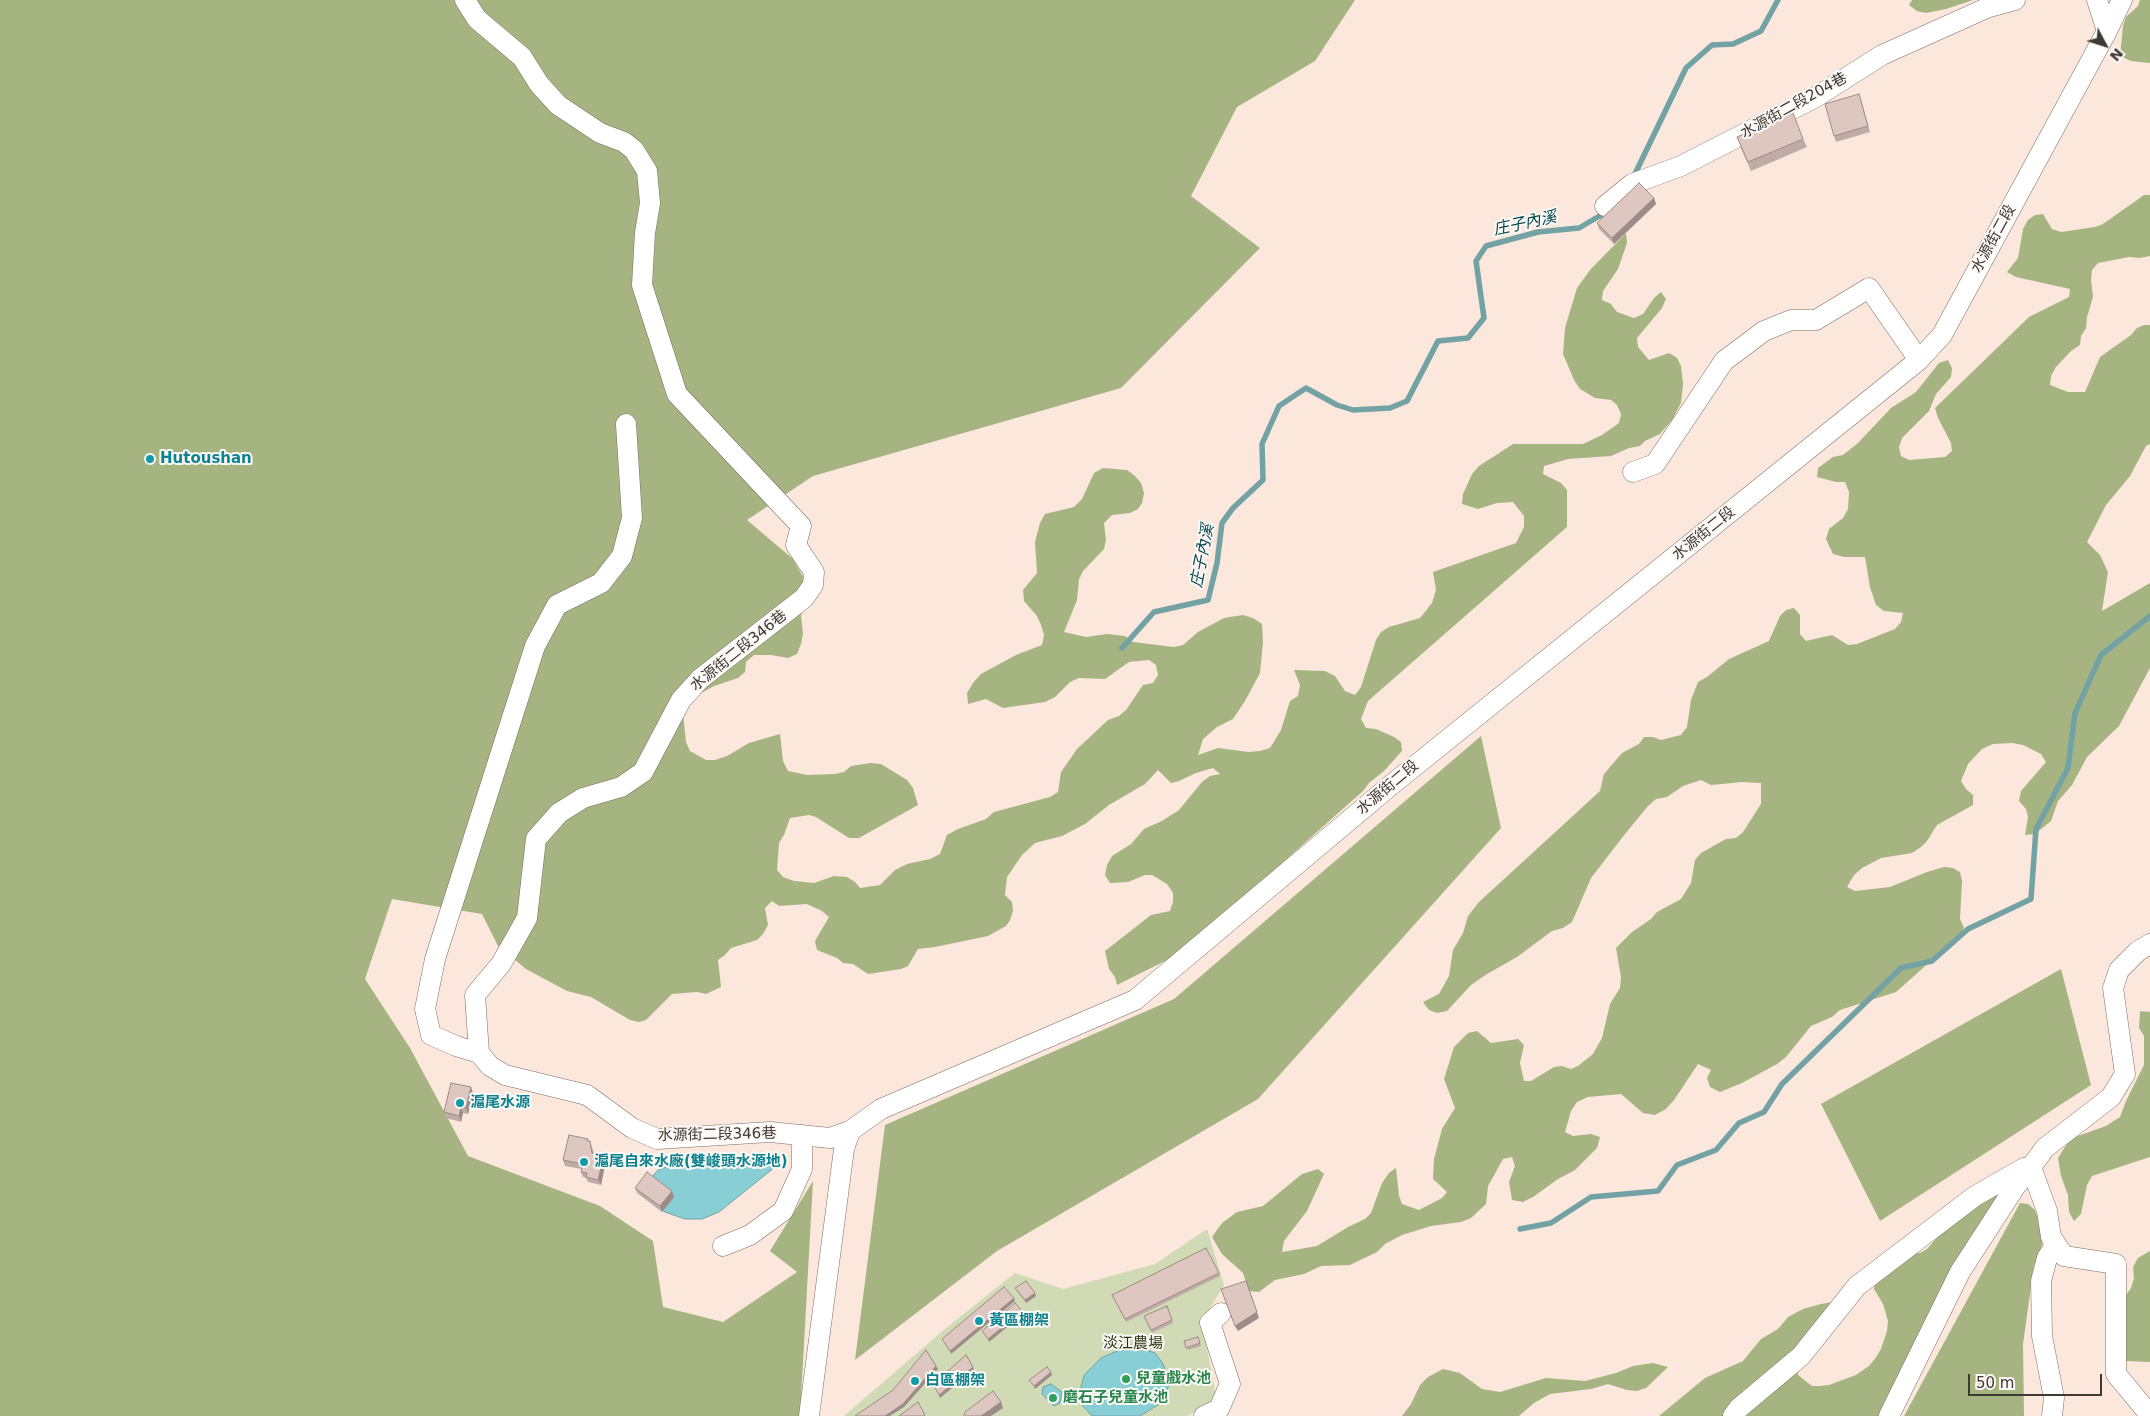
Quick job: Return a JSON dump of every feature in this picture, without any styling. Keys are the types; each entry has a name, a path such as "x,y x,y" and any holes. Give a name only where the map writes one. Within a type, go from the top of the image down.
{"street":[{"name":"水源街二段346巷","path":"465,0 477,18 522,57 539,84 558,105 600,132 624,142 634,150 647,170 650,203 645,233 642,285 677,394 801,526 796,545 814,572 813,586 804,598 700,679 682,700 643,772 620,787 583,798 559,813 536,839 527,918 501,964 475,995 479,1053 490,1066 505,1074 587,1095 632,1128 657,1139 770,1132 830,1138 850,1131"},
{"name":"水源街二段204巷","path":"1605,206 1632,184 1681,166 1816,97 1882,54 1989,7 2015,0"},
{"path":"2097,0 2107,31"},
{"name":"水源街二段","path":"850,1131 880,1110 1134,1000 1170,972 1390,786 1919,360 1942,335 2122,0"},
{"path":"1633,472 1654,464 1724,361 1764,331 1791,320 1816,320 1869,288 1919,360"},
{"path":"479,1053 456,1046 431,1035 425,1009 435,959 535,646 557,605 601,583 622,556 632,518 626,424"},
{"path":"1889,1416 1960,1272 2015,1187 2045,1148 2111,1097 2125,1074 2113,988 2119,970 2138,951 2150,944"},
{"path":"808,1416 844,1149 850,1131"},
{"path":"723,1246 750,1235 783,1211 802,1169 802,1135"},
{"path":"2030,1167 2047,1211 2051,1237 2064,1256 2116,1264 2116,1374 2150,1415"},
{"path":"1733,1416 1738,1408 1801,1356 1857,1286 1975,1196 2024,1168 2030,1167"},
{"path":"2052,1416 2054,1398 2042,1336 2041,1281 2047,1258 2056,1244"},
{"path":"1204,1416 1219,1409 1230,1384 1210,1323 1222,1313"}],"green space":[{"path":"0,0 1355,0 1315,61 1237,107 1191,196 1260,248 1121,388 813,476 747,520 793,559 806,582 811,598 801,615 803,634 801,644 797,654 788,658 754,655 746,662 745,672 738,678 714,686 694,697 683,714 686,742 690,751 706,760 715,760 727,756 749,743 780,734 783,761 788,771 807,775 835,774 844,772 851,766 871,763 881,764 907,780 913,788 918,805 859,838 849,838 816,817 809,815 790,818 779,843 777,870 783,877 794,881 814,883 834,876 847,877 860,888 880,885 895,870 907,864 930,859 940,854 947,835 958,829 986,819 994,812 1050,797 1058,792 1061,772 1077,749 1108,720 1119,716 1126,710 1143,685 1153,683 1158,675 1156,665 1149,660 1129,662 1105,679 1079,678 1070,682 1055,697 1045,702 1003,708 986,699 968,704 967,693 981,674 1016,655 1042,645 1044,635 1041,625 1037,616 1024,601 1023,590 1037,573 1035,542 1040,523 1045,514 1074,507 1082,499 1094,473 1103,468 1127,470 1135,476 1141,483 1144,493 1142,503 1138,509 1130,513 1112,515 1104,523 1106,540 1104,549 1083,571 1079,579 1077,600 1064,632 1086,637 1107,634 1125,636 1133,642 1174,647 1183,645 1198,632 1224,618 1243,615 1253,618 1262,624 1263,642 1260,673 1233,719 1217,727 1203,739 1198,755 1218,748 1249,752 1260,751 1270,748 1281,730 1290,701 1298,696 1300,685 1294,670 1325,671 1335,676 1345,691 1355,695 1361,687 1376,640 1381,632 1389,627 1420,618 1432,603 1436,590 1433,572 1516,543 1524,527 1524,516 1513,502 1497,503 1478,509 1462,504 1463,494 1472,474 1479,466 1513,444 1583,444 1602,435 1619,423 1621,414 1617,405 1611,400 1595,398 1580,389 1563,354 1565,328 1577,288 1590,270 1626,233 1627,243 1618,269 1603,291 1602,300 1611,304 1617,312 1634,318 1643,314 1654,298 1661,292 1666,299 1662,308 1637,338 1638,347 1649,360 1669,353 1677,358 1681,366 1683,384 1681,403 1672,420 1660,434 1645,441 1640,446 1629,448 1611,456 1568,459 1544,466 1543,474 1561,483 1567,490 1567,527 1368,701 1361,719 1366,728 1376,729 1394,737 1401,742 1402,751 1363,791 1181,953 1117,985 1115,977 1109,969 1105,951 1151,915 1170,911 1173,893 1167,884 1152,875 1145,875 1128,882 1110,883 1105,875 1107,865 1112,856 1131,844 1144,829 1162,821 1179,810 1202,782 1210,776 1220,774 1213,768 1171,783 1158,770 1145,784 1109,805 1085,824 1062,836 1035,843 1022,855 1007,877 1005,895 1012,902 1013,911 1010,920 1006,926 988,936 918,949 908,966 901,969 868,974 853,964 843,963 837,958 817,950 815,941 829,917 822,911 807,904 779,906 772,901 765,908 768,925 763,934 757,940 731,948 718,960 721,987 706,994 697,992 672,994 646,1020 639,1022 630,1020 591,997 567,991 526,969 498,946 482,914 392,899 365,979 410,1048 468,1156 600,1206 653,1241 663,1307 723,1322 797,1272 770,1251 813,1181 800,1416 0,1416"},
{"path":"1912,0 1973,0 1926,13 1917,11 1909,5"},
{"path":"2140,0 2150,0 2150,63 2131,61 2120,56 2123,26 2126,17 2138,6"},
{"path":"2144,195 2150,195 2150,256 2129,257 2098,263 2092,270 2093,297 2080,345 2071,351 2056,367 2051,376 2050,385 2068,392 2085,392 2100,357 2131,335 2137,328 2150,325 2150,444 2146,446 2130,476 2106,505 2087,542 2100,555 2108,572 2102,611 2150,583 2150,668 2119,726 2087,757 2072,785 2058,801 2051,821 2035,834 2025,835 2028,817 2026,809 2019,801 2021,791 2046,762 2041,754 2023,745 2012,743 1993,744 1982,749 1968,764 1961,781 1973,795 1973,805 1937,825 1927,841 1912,853 1881,858 1862,868 1854,875 1847,887 1855,891 1890,887 1927,872 1944,867 1953,868 1960,872 1962,881 1960,919 1964,928 1959,936 1896,992 1840,1010 1832,1017 1811,1026 1786,1057 1742,1083 1720,1092 1710,1087 1707,1078 1711,1070 1698,1064 1674,1100 1666,1109 1655,1115 1643,1113 1621,1094 1588,1097 1577,1102 1571,1111 1565,1132 1573,1136 1591,1134 1600,1137 1597,1148 1575,1170 1523,1202 1512,1200 1509,1182 1515,1166 1512,1157 1503,1159 1488,1186 1486,1204 1471,1218 1461,1222 1431,1226 1402,1235 1385,1244 1377,1252 1350,1265 1321,1266 1304,1274 1275,1280 1259,1292 1249,1291 1243,1273 1222,1254 1212,1237 1222,1223 1237,1212 1263,1206 1302,1174 1318,1169 1324,1174 1307,1211 1284,1241 1282,1252 1317,1246 1365,1219 1371,1213 1382,1183 1389,1173 1396,1168 1399,1196 1402,1204 1419,1210 1442,1198 1447,1192 1433,1179 1434,1159 1442,1129 1455,1108 1444,1079 1454,1047 1468,1033 1477,1031 1491,1043 1518,1039 1524,1045 1520,1063 1524,1081 1531,1081 1554,1067 1562,1066 1571,1069 1593,1054 1602,1038 1610,1004 1620,988 1621,977 1616,948 1657,912 1681,899 1691,883 1695,860 1701,853 1726,839 1736,838 1743,832 1761,804 1761,783 1742,782 1711,785 1701,780 1683,786 1667,797 1656,799 1648,806 1591,878 1572,922 1563,928 1552,931 1517,957 1487,974 1471,985 1447,1011 1437,1013 1429,1010 1423,1002 1439,994 1449,976 1453,950 1463,933 1468,916 1479,902 1600,791 1604,774 1622,753 1639,744 1644,737 1653,737 1661,740 1681,735 1687,727 1691,700 1698,682 1729,659 1769,641 1780,616 1786,610 1794,608 1800,615 1800,634 1806,641 1832,635 1848,645 1857,644 1895,629 1901,622 1903,613 1884,611 1876,605 1870,587 1865,557 1844,557 1833,554 1826,539 1829,529 1843,518 1848,509 1849,492 1845,482 1836,482 1817,477 1818,468 1833,457 1843,455 1858,443 1891,408 1916,392 1939,363 1948,360 1952,368 1951,377 1936,394 1929,411 1902,438 1899,447 1901,456 1909,460 1945,457 1952,451 1951,443 1935,408 2029,317 2069,297 2070,289 2016,277 2007,272 2018,258 2023,229 2028,220 2035,215 2043,214 2052,229 2061,232 2095,227 2103,224"},
{"path":"1481,736 1501,828 1258,1099 997,1251 855,1360 885,1125 1174,999"},
{"path":"2061,969 2091,1085 1880,1221 1821,1104"},
{"path":"2140,1011 2150,1012 2150,1157 2092,1176 2087,1185 2081,1214 2074,1221 2069,1212 2068,1195 2061,1176 2058,1158 2068,1142 2075,1137 2106,1126 2120,1117 2144,1065 2144,1036 2139,1028"},
{"path":"1992,1191 2007,1196 1890,1416 1659,1416 1705,1378 1743,1361 1761,1339 1778,1329 1788,1317 1803,1309 1821,1304 1838,1301 1799,1366 1798,1375 1812,1386 1820,1386 1829,1385 1856,1375 1869,1366 1877,1356 1887,1331 1888,1321 1883,1304 1874,1289 1875,1280 1912,1253 1920,1253 1927,1249 1940,1234"},
{"path":"2020,1203 2028,1204 2035,1210 2044,1235 2040,1253 2034,1265 2023,1344 2024,1416 1904,1416"},
{"name":"淡江農場","path":"1207,1229 1224,1285 1202,1322 1217,1400 1187,1416 844,1416 945,1329 1015,1273 1063,1289 1155,1264"},
{"path":"2150,1251 2150,1362 2125,1361 2120,1304 2131,1288 2134,1278 2133,1267 2138,1258"},
{"path":"1653,1363 1668,1367 1646,1388 1637,1391 1627,1390 1608,1384 1591,1389 1550,1394 1534,1403 1519,1416 1402,1416 1411,1404 1420,1385 1428,1377 1443,1369 1460,1373 1482,1389 1500,1392 1546,1378 1585,1381 1616,1373 1633,1366"}],"water":[{"path":"686,1159 766,1159 775,1167 719,1212 702,1219 685,1219 665,1212 649,1201 651,1178 658,1170"},
{"name":"兒童戲水池","path":"1131,1345 1155,1353 1163,1364 1170,1383 1161,1403 1140,1416 1092,1416 1081,1404 1081,1387 1084,1375 1101,1358"},
{"name":"磨石子兒童水池","path":"1051,1384 1062,1392 1060,1403 1054,1406 1042,1394 1043,1387"}],"building":[{"path":"1859,94 1868,126 1834,136 1825,104"},
{"path":"1793,113 1803,139 1748,162 1737,137"},
{"path":"1639,183 1654,198 1612,238 1597,223"},
{"name":"滬尾水源","path":"451,1083 471,1087 466,1108 461,1107 459,1116 444,1112"},
{"name":"滬尾自來水廠(雙峻頭水源地)","path":"569,1135 588,1139 587,1141 590,1141 592,1153 599,1155 599,1158 603,1159 598,1180 586,1177 587,1173 581,1172 583,1164 563,1160"},
{"path":"647,1172 672,1191 660,1206 635,1188"},
{"path":"1206,1248 1219,1273 1125,1319 1112,1295"},
{"name":"黃區棚架","path":"1026,1281 1035,1293 1025,1300 1015,1288"},
{"path":"1246,1281 1257,1312 1235,1326 1221,1289"},
{"name":"黃區棚架","path":"1004,1287 1014,1298 950,1351 942,1339"},
{"name":"黃區棚架","path":"1015,1303 1022,1311 988,1339 982,1331"},
{"path":"1167,1306 1172,1320 1151,1330 1144,1316"},
{"path":"1198,1337 1200,1343 1186,1348 1184,1341"},
{"name":"白區棚架","path":"926,1350 936,1366 903,1404 885,1416 855,1416 893,1390"},
{"path":"966,1355 973,1367 939,1395 933,1384"},
{"path":"1047,1367 1051,1372 1034,1386 1029,1380"},
{"path":"993,1391 1001,1402 981,1416 964,1416 965,1412"},
{"path":"918,1402 925,1415 899,1416"}],"waterway":[{"name":"庄子內溪","path":"1633,178 1686,68 1712,45 1733,44 1761,31 1778,0"},
{"name":"庄子內溪","path":"1122,648 1154,612 1208,600 1217,563 1222,523 1233,508 1263,480 1262,444 1279,406 1306,388 1337,405 1353,410 1390,408 1407,401 1438,341 1468,338 1484,318 1476,261 1486,246 1538,232 1579,228 1608,211"},
{"path":"1520,1229 1551,1223 1591,1197 1658,1191 1677,1165 1716,1150 1739,1123 1764,1112 1782,1084 1901,968 1932,961 1968,929 2031,899 2036,829 2068,768 2075,713 2101,655 2150,616"}],"place":[{"name":"Hutoushan","path":"150,459"},
{"name":"滬尾水源","path":"460,1103"},
{"name":"滬尾自來水廠(雙峻頭水源地)","path":"584,1162"},
{"name":"黃區棚架","path":"979,1321"},
{"name":"兒童戲水池","path":"1126,1379"},
{"name":"白區棚架","path":"915,1381"},
{"name":"磨石子兒童水池","path":"1053,1398"}]}
